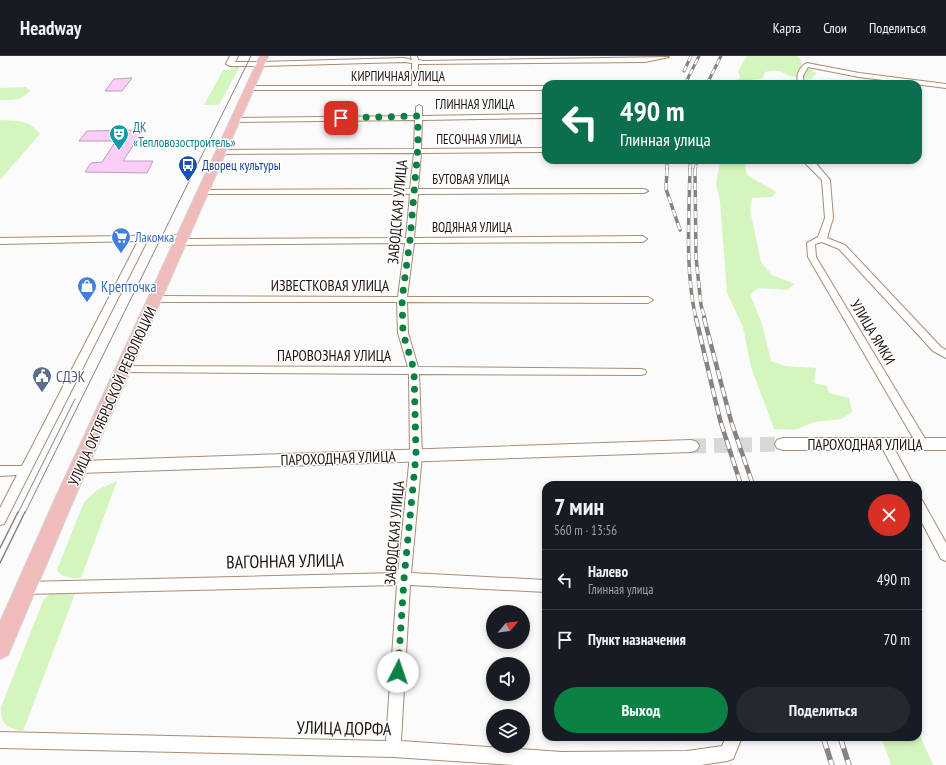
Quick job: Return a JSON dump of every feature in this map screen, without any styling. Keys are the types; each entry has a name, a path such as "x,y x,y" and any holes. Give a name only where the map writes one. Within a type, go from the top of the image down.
{"main road":[{"name":"УЛИЦА ОКТЯБРЬСКОЙ РЕВОЛЮЦИИ","path":"0,648 123,369 263,60"},
{"name":"ПАРОХОДНАЯ УЛИЦА","path":"783,444 946,444"},
{"name":"ПАРОХОДНАЯ УЛИЦА","path":"80,467 691,446"}],"street":[{"path":"234,56 230,64 263,60 414,59 424,63 645,60 666,56"},
{"path":"414,59 415,88"},
{"path":"799,80 806,63 858,75 898,80"},
{"path":"922,83 946,86"},
{"name":"КИРПИЧНАЯ УЛИЦА","path":"250,88 542,88"},
{"name":"ГЛИННАЯ УЛИЦА","path":"236,120 419,112 542,116"},
{"name":"ЗАВОДСКАЯ УЛИЦА","path":"393,749 404,579 416,455 414,370 403,333 402,299 410,240 419,112"},
{"name":"ПЕСОЧНАЯ УЛИЦА","path":"221,152 542,150"},
{"name":"УЛИЦА ЯМКИ","path":"810,164 826,180 829,218 822,239"},
{"name":"БУТОВАЯ УЛИЦА","path":"203,192 644,191"},
{"path":"0,520 144,238"},
{"name":"ВОДЯНАЯ УЛИЦА","path":"0,241 144,238 182,240 643,239"},
{"name":"УЛИЦА ЯМКИ","path":"923,444 812,257 811,243 822,239 833,242 842,247 928,340 946,354"},
{"name":"ИЗВЕСТКОВАЯ УЛИЦА","path":"156,299 648,300"},
{"name":"ПАРОВОЗНАЯ УЛИЦА","path":"123,369 642,372"},
{"path":"886,444 906,481"},
{"path":"0,471 26,470"},
{"path":"922,510 946,555"},
{"name":"ВАГОННАЯ УЛИЦА","path":"26,588 404,579 542,586"},
{"name":"УЛИЦА ДОРФА","path":"0,740 393,749 562,760 687,759 727,753 732,741"}],"green space":[{"path":"747,56 797,56 801,60 802,64 800,67 817,73 811,79 791,76 775,70 765,72 763,78 738,80 740,78 738,71"},
{"path":"234,66 240,66 219,105 204,105 223,70 230,70"},
{"path":"26,87 30,91 23,97 13,100 0,100 0,88"},
{"path":"0,120 27,123 36,129 40,134 0,180"},
{"path":"720,164 746,164 745,166 747,175 776,192 772,197 752,198 750,210 761,262 772,275 795,284 787,290 758,288 750,294 762,324 771,361 785,366 816,368 814,383 827,386 829,393 849,398 852,412 841,419 815,422 794,430 774,429 751,367 743,327 727,293 720,202 716,183"},
{"path":"117,481 81,578 71,578 62,575 57,570 84,502 97,490"},
{"path":"54,591 76,591 23,731 13,729 3,722 1,707 44,599"},
{"path":"922,740 933,765 891,765 882,741"}],"building":[{"path":"132,78 122,91 105,91 114,79"},
{"name":"ДК «Тепловозостроитель»","path":"143,130 123,161 153,161 147,173 85,172 91,163 102,162 116,141 79,141 87,131"}],"tunnel":[{"path":"691,446 783,444"}],"tram line":[{"path":"25,513 251,56"},
{"path":"18,513 75,399"},
{"path":"0,548 18,512"},
{"path":"0,563 25,512"}],"railway":[{"path":"684,71 691,56"},
{"path":"687,80 699,56"},
{"path":"709,80 721,56"},
{"path":"667,164 667,169"},
{"path":"690,164 690,169"},
{"path":"695,170 696,164"},
{"path":"667,169 666,189 680,230"},
{"path":"690,169 689,263 690,282 696,319"},
{"path":"695,170 696,257 701,305 705,319"},
{"path":"696,318 720,420 740,481"},
{"path":"704,318 731,421 752,481"},
{"path":"824,741 832,765"},
{"path":"841,741 849,765"}],"place":[{"name":"ДК «Тепловозостроитель»","path":"119,151"},
{"name":"Дворец культуры","path":"188,182"},
{"name":"Лакомка","path":"121,254"},
{"name":"Крепточка","path":"87,303"},
{"name":"СДЭК","path":"42,393"}],"route":[{"path":"341,118 418,116 418,146 410,240 402,299 403,333 414,370 416,455 404,579 398,672"}]}
